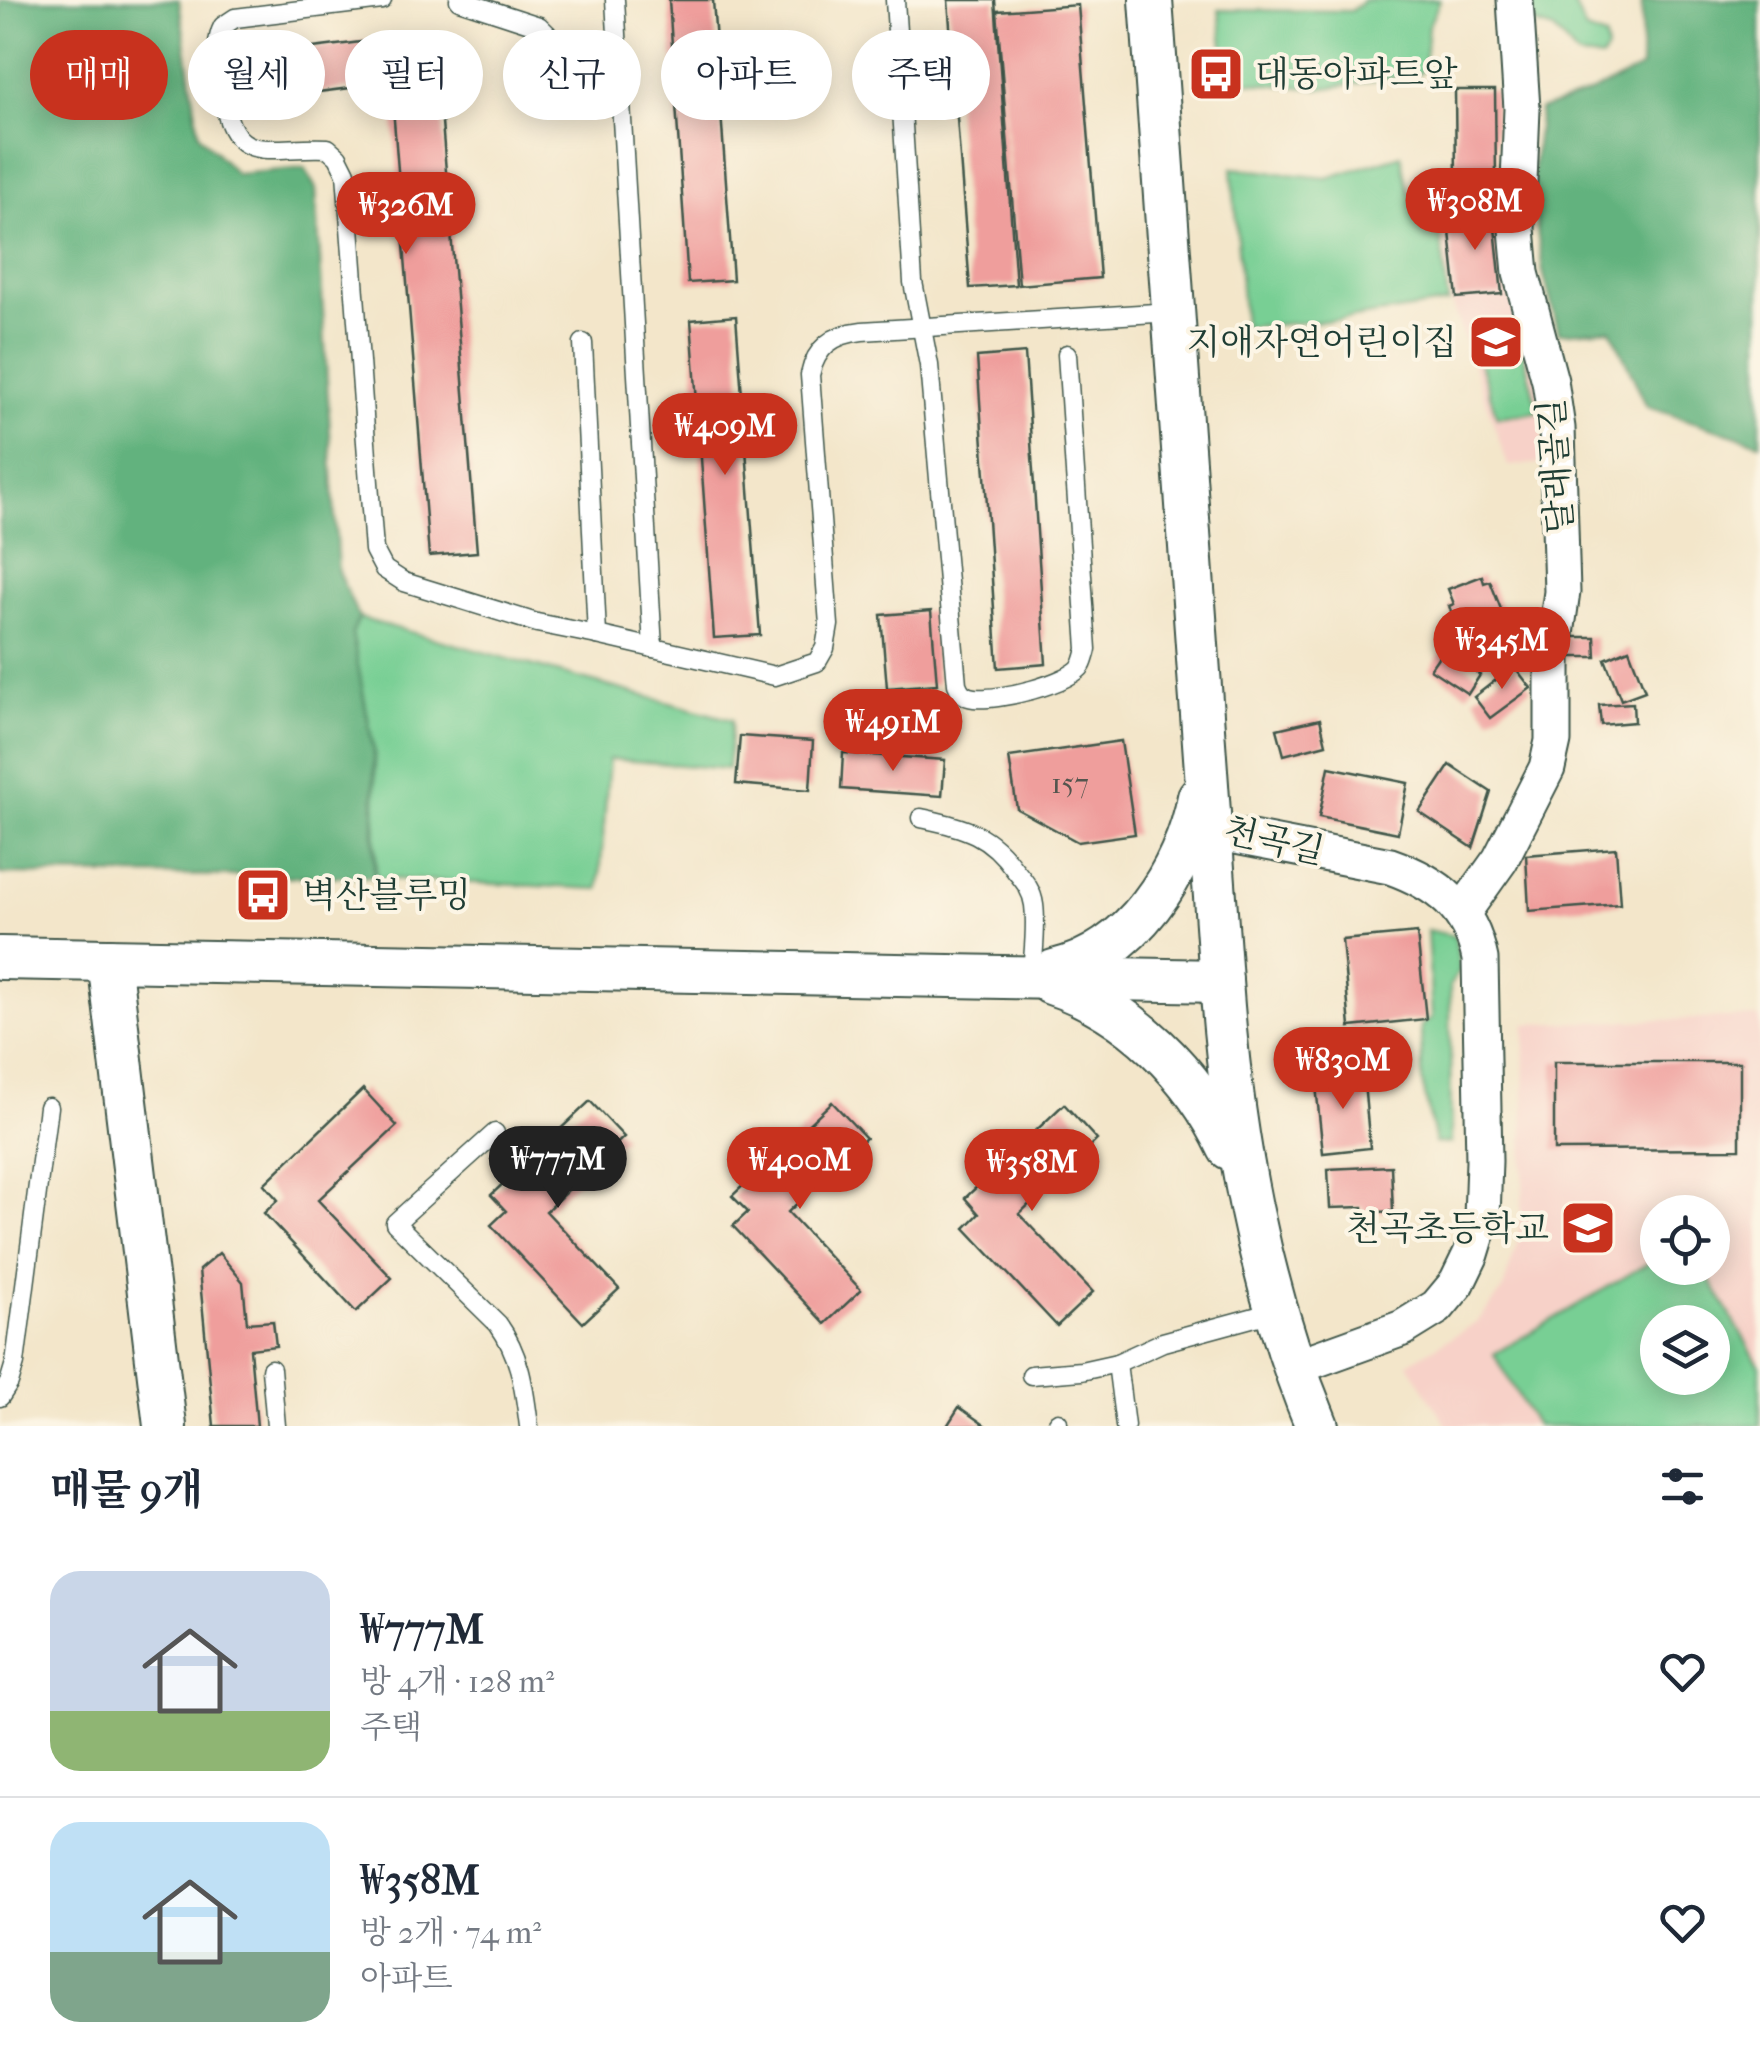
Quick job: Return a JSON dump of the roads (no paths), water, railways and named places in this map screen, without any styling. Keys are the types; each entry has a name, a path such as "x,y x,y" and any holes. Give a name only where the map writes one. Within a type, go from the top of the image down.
{"street":[{"name":"천곡길","path":"1151,0 1210,831 1390,866 1416,875 1462,912 1475,933 1480,959 1482,1218 1458,1283 1437,1307 1402,1328 1295,1368"},
{"name":"달래골길","path":"1462,912 1500,860 1536,796 1546,768 1552,741 1553,655 1562,592 1557,428 1550,380 1522,273 1517,229 1522,109 1515,0"},
{"path":"1032,976 1093,956 1118,941 1139,918 1159,893 1182,850 1198,806 1205,767"},
{"path":"1210,831 1231,1099 1245,1188 1295,1368 1317,1426"},
{"path":"0,958 1221,980"},
{"path":"109,960 165,1426"},
{"path":"1032,976 1097,1003 1158,1049 1207,1108 1245,1188"}],"lane":[{"path":"382,0 228,21 219,34 218,48 228,122 244,141 264,150 328,148 338,157 346,174 374,550 384,569 404,582 537,623 775,676 818,662 828,626 810,376 818,351 841,335 921,326 1172,312"},
{"path":"459,0 544,30"},
{"path":"615,0 653,648"},
{"path":"895,0 913,282 929,365 956,684 970,698 997,697 1064,680 1083,664 1087,649 1067,354"},
{"path":"582,342 597,635"},
{"path":"922,818 966,828 988,839 1030,890 1034,921 1032,976"},
{"path":"0,1398 15,1363 48,1107"},
{"path":"496,1133 396,1223 510,1340 523,1376 529,1426"},
{"path":"1031,1375 1081,1372 1163,1342 1278,1311"},
{"path":"1117,1362 1125,1426"},
{"path":"271,1369 276,1426"}],"place":[{"name":"대동아파트앞","path":"1216,74"},
{"name":"지애자연어린이집","path":"1496,342"},
{"name":"벽산블루밍","path":"263,895"},
{"name":"천곡초등학교","path":"1588,1228"}]}
